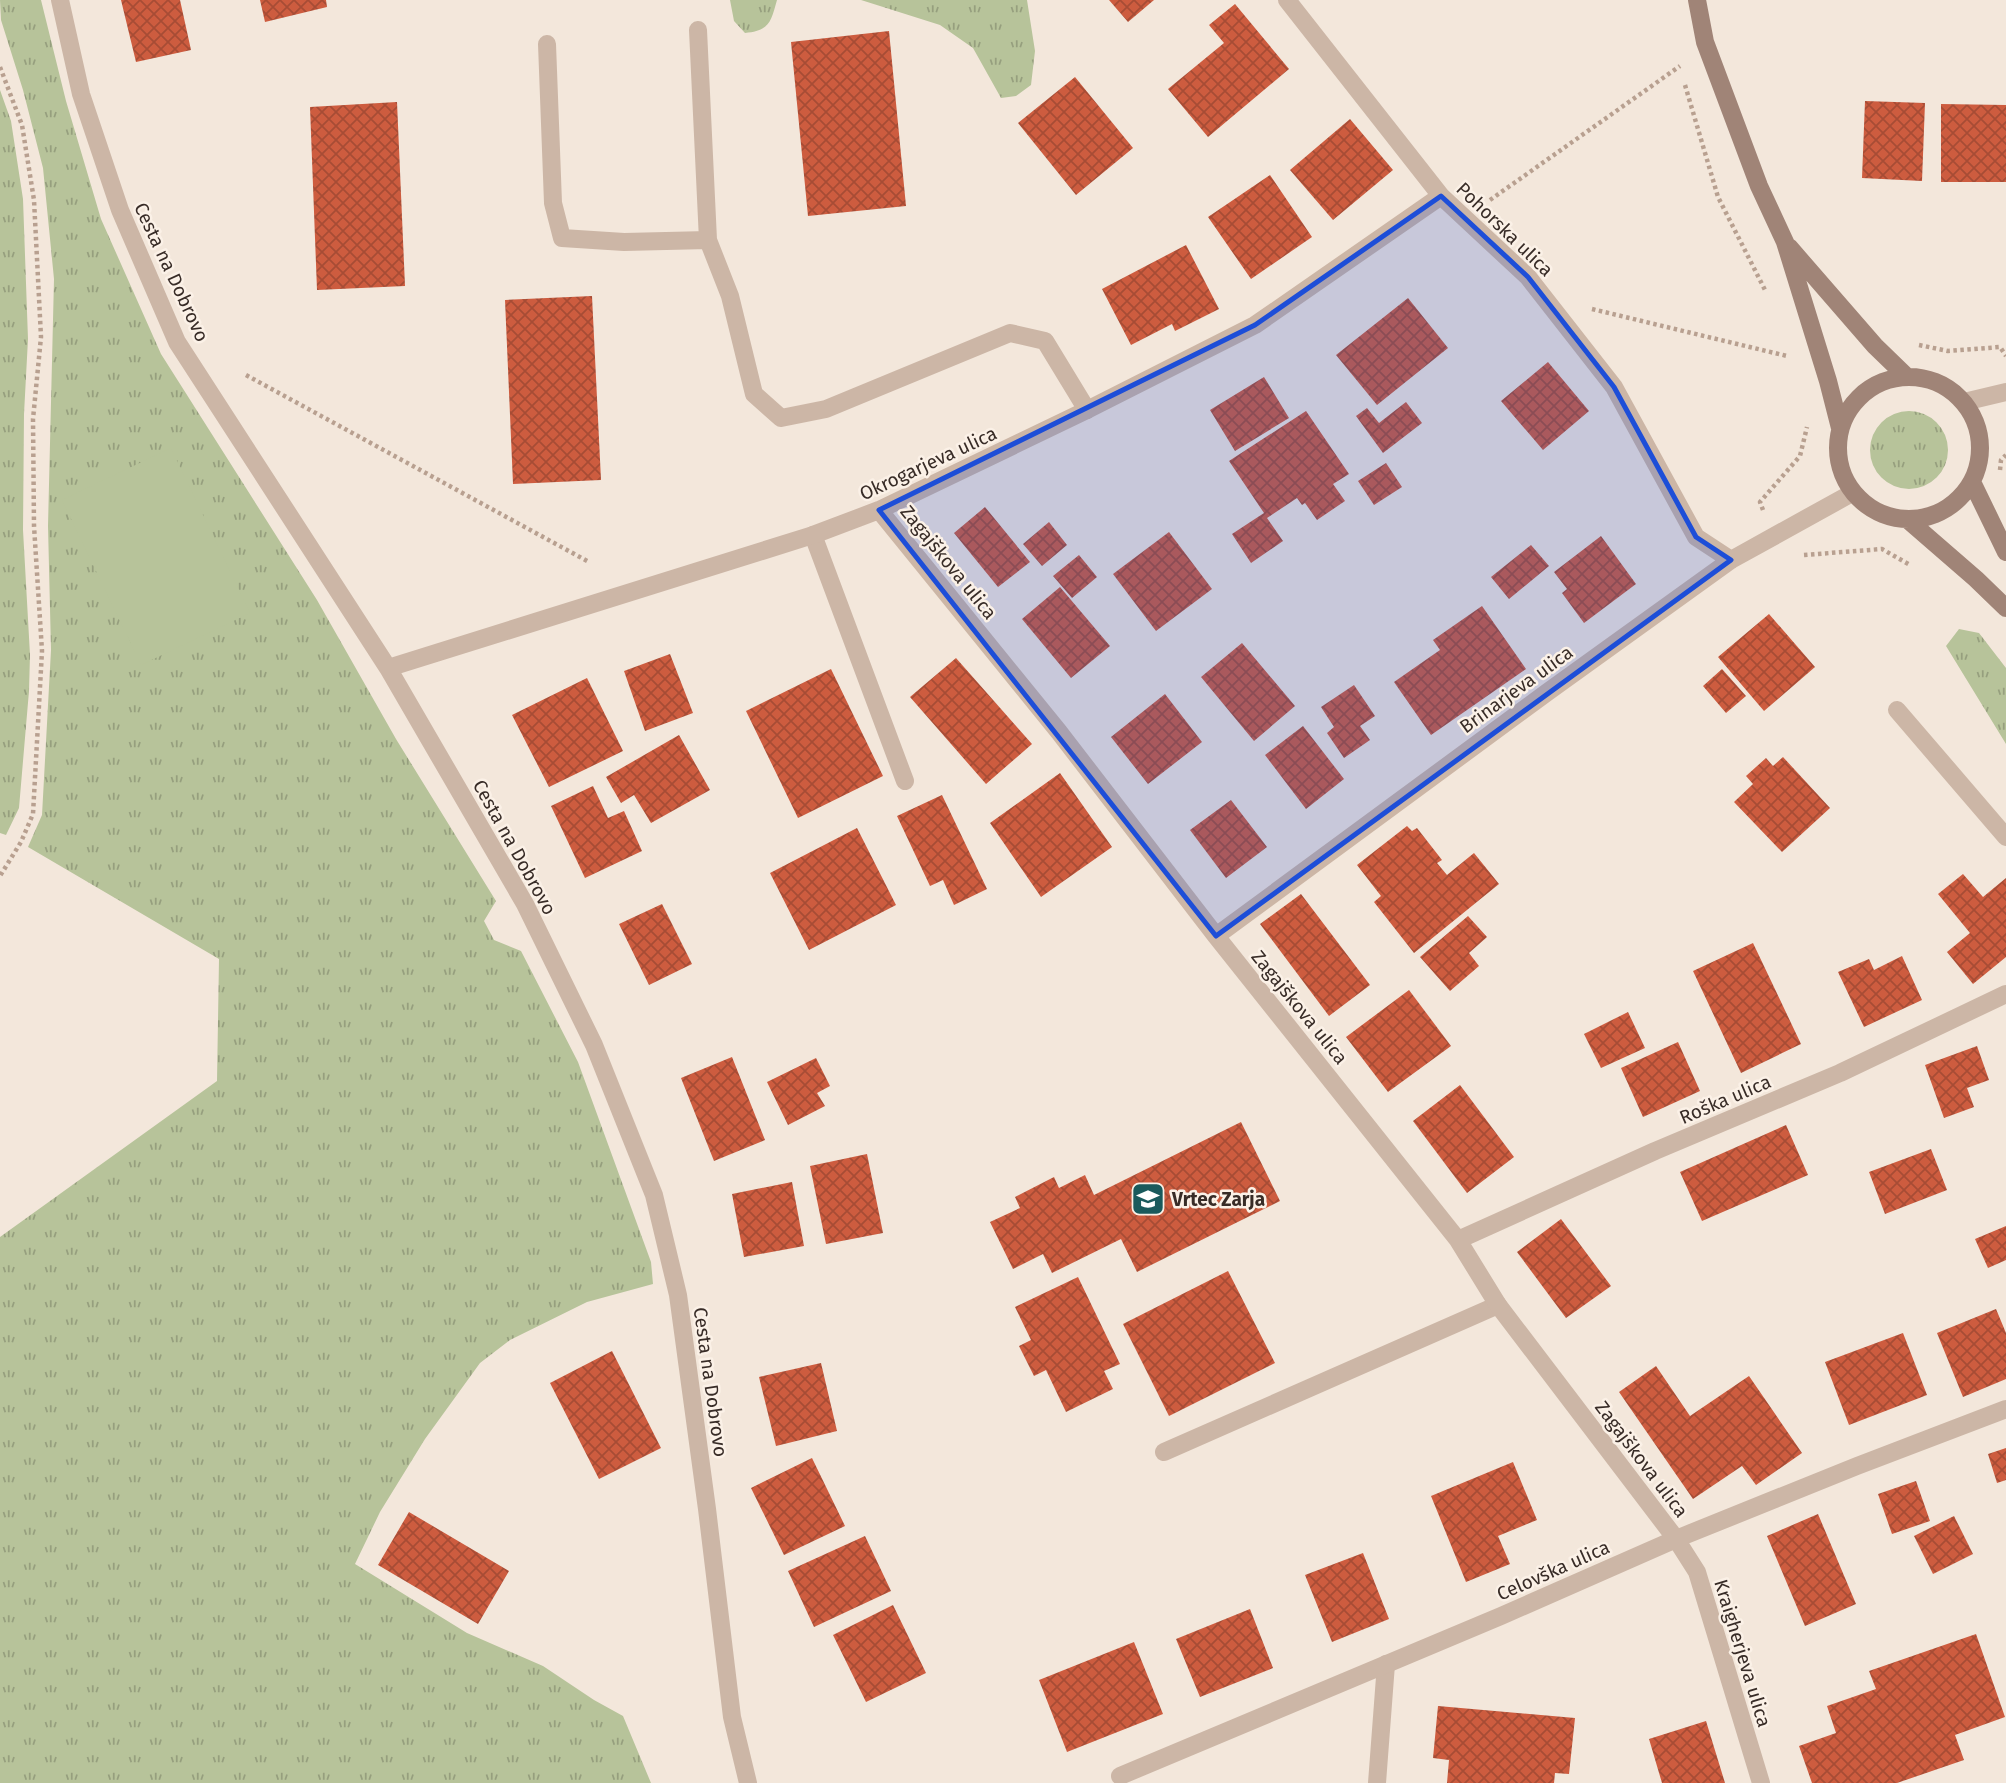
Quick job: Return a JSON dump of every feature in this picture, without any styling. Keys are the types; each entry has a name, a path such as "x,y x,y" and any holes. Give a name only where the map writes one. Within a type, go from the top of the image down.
{"street":[{"name":"Cesta na Dobrovo","path":"60,0 81,94 120,210 177,342 388,668 525,904 594,1045 654,1195 678,1295 732,1717 748,1783"},
{"name":"Pohorska ulica","path":"1287,0 1441,197 1528,277 1614,387 1696,537 1731,560"},
{"path":"1698,0 1705,43 1759,186 1785,242 1840,428"},
{"path":"698,30 708,240 730,296 754,394 781,418 826,409 1010,333 1045,341 1087,410"},
{"path":"547,44 553,203 562,238 625,242 708,240"},
{"name":"Okrogarjeva ulica","path":"388,668 813,535 879,510 1255,325 1441,197"},
{"path":"1785,242 1865,336 1907,377"},
{"path":"1907,377 1928,379 1948,388 1964,402 1975,420 1980,440 1979,462 1972,482 1961,498 1928,518 1908,520 1887,517 1868,508 1852,493 1841,473 1836,450 1840,428 1849,407 1865,391 1885,380 1907,377"},
{"path":"1964,402 2006,392"},
{"path":"1972,482 2006,552"},
{"name":"Brinarjeva ulica","path":"1216,936 1731,560 1852,493"},
{"name":"Zagajškova ulica","path":"879,510 1059,732 1216,936 1458,1240 1499,1305 1676,1539"},
{"path":"1908,520 2006,608"},
{"path":"813,535 905,781"},
{"path":"1897,710 2006,836"},
{"name":"Roška ulica","path":"1458,1240 1655,1151 1840,1073 2006,995"},
{"path":"1164,1452 1499,1305"},
{"name":"Celovška ulica","path":"1120,1776 1676,1539 2006,1409"},
{"name":"Kraigherjeva ulica","path":"1676,1539 1697,1572 1760,1783"},
{"path":"1377,1783 1386,1664"}],"path":[{"path":"0,66 22,125 34,200 41,337 33,419 34,526 42,651 33,814 21,842 0,876"},
{"path":"1489,201 1680,66"},
{"path":"1584,307 1797,359"},
{"path":"246,375 589,562"},
{"path":"1772,535 1791,556 1882,550 1915,568"}],"highlighted area":[{"path":"1441,196 1528,277 1614,387 1696,537 1731,560 1216,936 879,510 1255,325"}],"green space":[{"path":"0,0 41,0 66,101 101,219 161,354 317,600 396,739 496,901 484,921 494,940 521,951 578,1062 651,1262 653,1284 587,1302 510,1340 480,1363 425,1439 380,1512 355,1564 467,1633 543,1666 623,1716 651,1783 0,1783 0,1237 217,1081 219,959 28,847 42,815 51,650 48,526 54,279 43,168 1,20"},
{"path":"730,0 777,0 768,24 760,30 745,33 734,21"},
{"path":"861,0 1027,0 1035,51 1031,85 1016,96 1001,98 973,48 940,25"},
{"path":"0,90 11,121 23,199 28,339 23,530 30,655 29,691 19,808 6,835 0,833"},
{"path":"1901,411 1917,411 1931,417 1942,428 1948,442 1948,458 1942,472 1931,483 1917,489 1901,489 1887,483 1876,472 1870,458 1870,442 1876,428 1887,417"},
{"path":"171,448 250,613 141,665 62,500"},
{"path":"1959,629 1979,633 2006,668 2006,744 1946,646"}],"building":[{"path":"121,0 180,0 191,50 136,62"},
{"path":"260,0 326,0 327,7 265,22"},
{"path":"1109,0 1154,0 1128,22"},
{"path":"1235,4 1289,69 1208,137 1168,89 1224,43 1209,25"},
{"path":"889,31 906,206 808,216 791,42"},
{"path":"1075,77 1133,148 1076,195 1018,123"},
{"path":"1865,101 1925,103 1922,181 1862,178"},
{"path":"397,102 405,286 317,290 310,107"},
{"path":"1941,104 2006,105 2006,182 1941,182"},
{"path":"1350,119 1393,170 1333,220 1290,170"},
{"path":"1270,175 1312,237 1251,279 1208,217"},
{"path":"1186,245 1219,309 1175,331 1172,324 1131,345 1102,289"},
{"path":"592,296 601,480 513,484 505,300"},
{"path":"1408,298 1448,348 1377,405 1336,355"},
{"path":"1548,362 1589,411 1543,450 1501,401"},
{"path":"1264,377 1289,418 1235,451 1210,410"},
{"path":"1406,402 1422,423 1383,453 1356,416 1367,408 1379,423"},
{"path":"1306,411 1349,474 1333,484 1345,501 1317,520 1305,503 1302,505 1297,498 1267,518 1283,541 1251,563 1232,534 1264,513 1229,461"},
{"path":"1386,463 1402,487 1374,505 1358,481"},
{"path":"985,507 1030,562 998,587 954,533"},
{"path":"1049,522 1067,545 1042,566 1023,544"},
{"path":"1169,532 1212,589 1156,631 1113,574"},
{"path":"1601,536 1636,584 1584,623 1562,593 1567,589 1554,572"},
{"path":"1531,545 1549,566 1509,599 1491,577"},
{"path":"1079,555 1097,577 1072,598 1053,576"},
{"path":"1060,587 1110,646 1071,678 1022,619"},
{"path":"1482,606 1526,669 1431,735 1394,682 1440,650 1433,640"},
{"path":"1769,614 1815,667 1764,711 1718,657"},
{"path":"1242,643 1295,706 1254,741 1201,677"},
{"path":"670,654 693,713 645,731 624,671"},
{"path":"956,658 1032,744 986,784 910,697"},
{"path":"831,669 883,776 798,818 746,711"},
{"path":"1722,669 1746,696 1726,713 1703,686"},
{"path":"587,678 623,751 549,787 512,715"},
{"path":"1354,685 1375,716 1360,726 1370,740 1344,758 1327,733 1334,727 1321,707"},
{"path":"1165,694 1202,742 1148,784 1111,737"},
{"path":"1303,726 1344,779 1306,809 1265,755"},
{"path":"679,735 710,790 651,823 634,795 621,803 606,777"},
{"path":"1783,757 1830,808 1782,852 1734,802 1753,784 1746,776 1766,758 1773,766"},
{"path":"1060,773 1112,847 1041,897 990,823"},
{"path":"593,786 608,818 624,811 642,851 585,878 551,806"},
{"path":"942,795 987,889 954,905 943,880 930,886 897,816"},
{"path":"1231,800 1267,847 1226,878 1190,830"},
{"path":"1407,826 1412,831 1417,828 1442,860 1437,863 1447,875 1474,853 1499,884 1414,953 1374,902 1381,896 1357,865"},
{"path":"857,828 896,905 809,950 770,873"},
{"path":"1963,874 1983,897 2006,878 2006,957 1973,984 1947,952 1970,933 1938,894"},
{"path":"1301,894 1370,985 1329,1016 1260,924"},
{"path":"662,904 692,964 649,985 619,924"},
{"path":"1468,916 1487,937 1469,953 1479,966 1450,991 1420,957"},
{"path":"1753,943 1801,1044 1741,1073 1693,971"},
{"path":"1902,956 1922,1000 1864,1027 1838,972 1869,959 1874,970"},
{"path":"1409,990 1451,1046 1388,1092 1346,1037"},
{"path":"1628,1012 1645,1048 1601,1068 1584,1034"},
{"path":"1678,1042 1700,1091 1643,1117 1621,1068"},
{"path":"1977,1046 1989,1080 1967,1088 1974,1107 1944,1118 1925,1065"},
{"path":"732,1057 765,1140 714,1161 681,1078"},
{"path":"816,1058 830,1086 817,1093 825,1106 788,1125 767,1082"},
{"path":"1460,1085 1514,1157 1467,1193 1413,1121"},
{"name":"Vrtec Zarja","path":"1241,1122 1280,1201 1137,1272 1121,1239 1052,1273 1043,1254 1013,1269 990,1222 1020,1208 1015,1197 1054,1177 1059,1188 1085,1175 1094,1195"},
{"path":"1786,1125 1808,1175 1702,1221 1680,1172"},
{"path":"1931,1149 1947,1190 1885,1214 1869,1172"},
{"path":"867,1154 883,1233 826,1244 810,1166"},
{"path":"792,1182 804,1246 744,1257 732,1194"},
{"path":"1561,1219 1611,1286 1566,1318 1517,1252"},
{"path":"2006,1226 2006,1260 1988,1268 1975,1239"},
{"path":"1228,1271 1275,1363 1169,1416 1123,1324"},
{"path":"1078,1277 1120,1364 1104,1371 1113,1389 1066,1412 1046,1370 1034,1376 1019,1346 1031,1340 1015,1307"},
{"path":"1996,1309 2006,1333 2006,1379 1963,1397 1937,1333"},
{"path":"1903,1333 1927,1395 1849,1425 1825,1362"},
{"path":"612,1351 661,1448 599,1479 550,1383"},
{"path":"821,1363 837,1431 776,1446 759,1377"},
{"path":"1656,1366 1690,1416 1749,1376 1802,1453 1756,1485 1742,1466 1693,1499 1619,1392"},
{"path":"2006,1448 2006,1480 1997,1483 1988,1454"},
{"path":"812,1458 845,1526 784,1555 751,1488"},
{"path":"1513,1462 1537,1520 1498,1536 1510,1564 1466,1582 1431,1496"},
{"path":"1916,1481 1930,1521 1892,1534 1878,1494"},
{"path":"409,1512 509,1571 478,1624 378,1565"},
{"path":"1818,1514 1856,1604 1805,1626 1767,1536"},
{"path":"1954,1516 1973,1554 1933,1574 1914,1536"},
{"path":"865,1536 891,1591 814,1627 788,1571"},
{"path":"1363,1553 1389,1619 1332,1642 1305,1575"},
{"path":"893,1605 926,1673 866,1702 833,1635"},
{"path":"1250,1609 1273,1668 1200,1697 1176,1639"},
{"path":"1976,1634 2005,1717 1955,1735 1964,1760 1897,1783 1812,1783 1799,1746 1836,1733 1827,1706 1876,1689 1869,1671"},
{"path":"1134,1642 1163,1714 1067,1752 1039,1680"},
{"path":"1438,1706 1575,1718 1569,1774 1555,1773 1554,1783 1447,1783 1449,1760 1433,1758"},
{"path":"1706,1721 1725,1783 1662,1783 1649,1739"}],"place":[{"name":"Vrtec Zarja","path":"1148,1199"}]}
